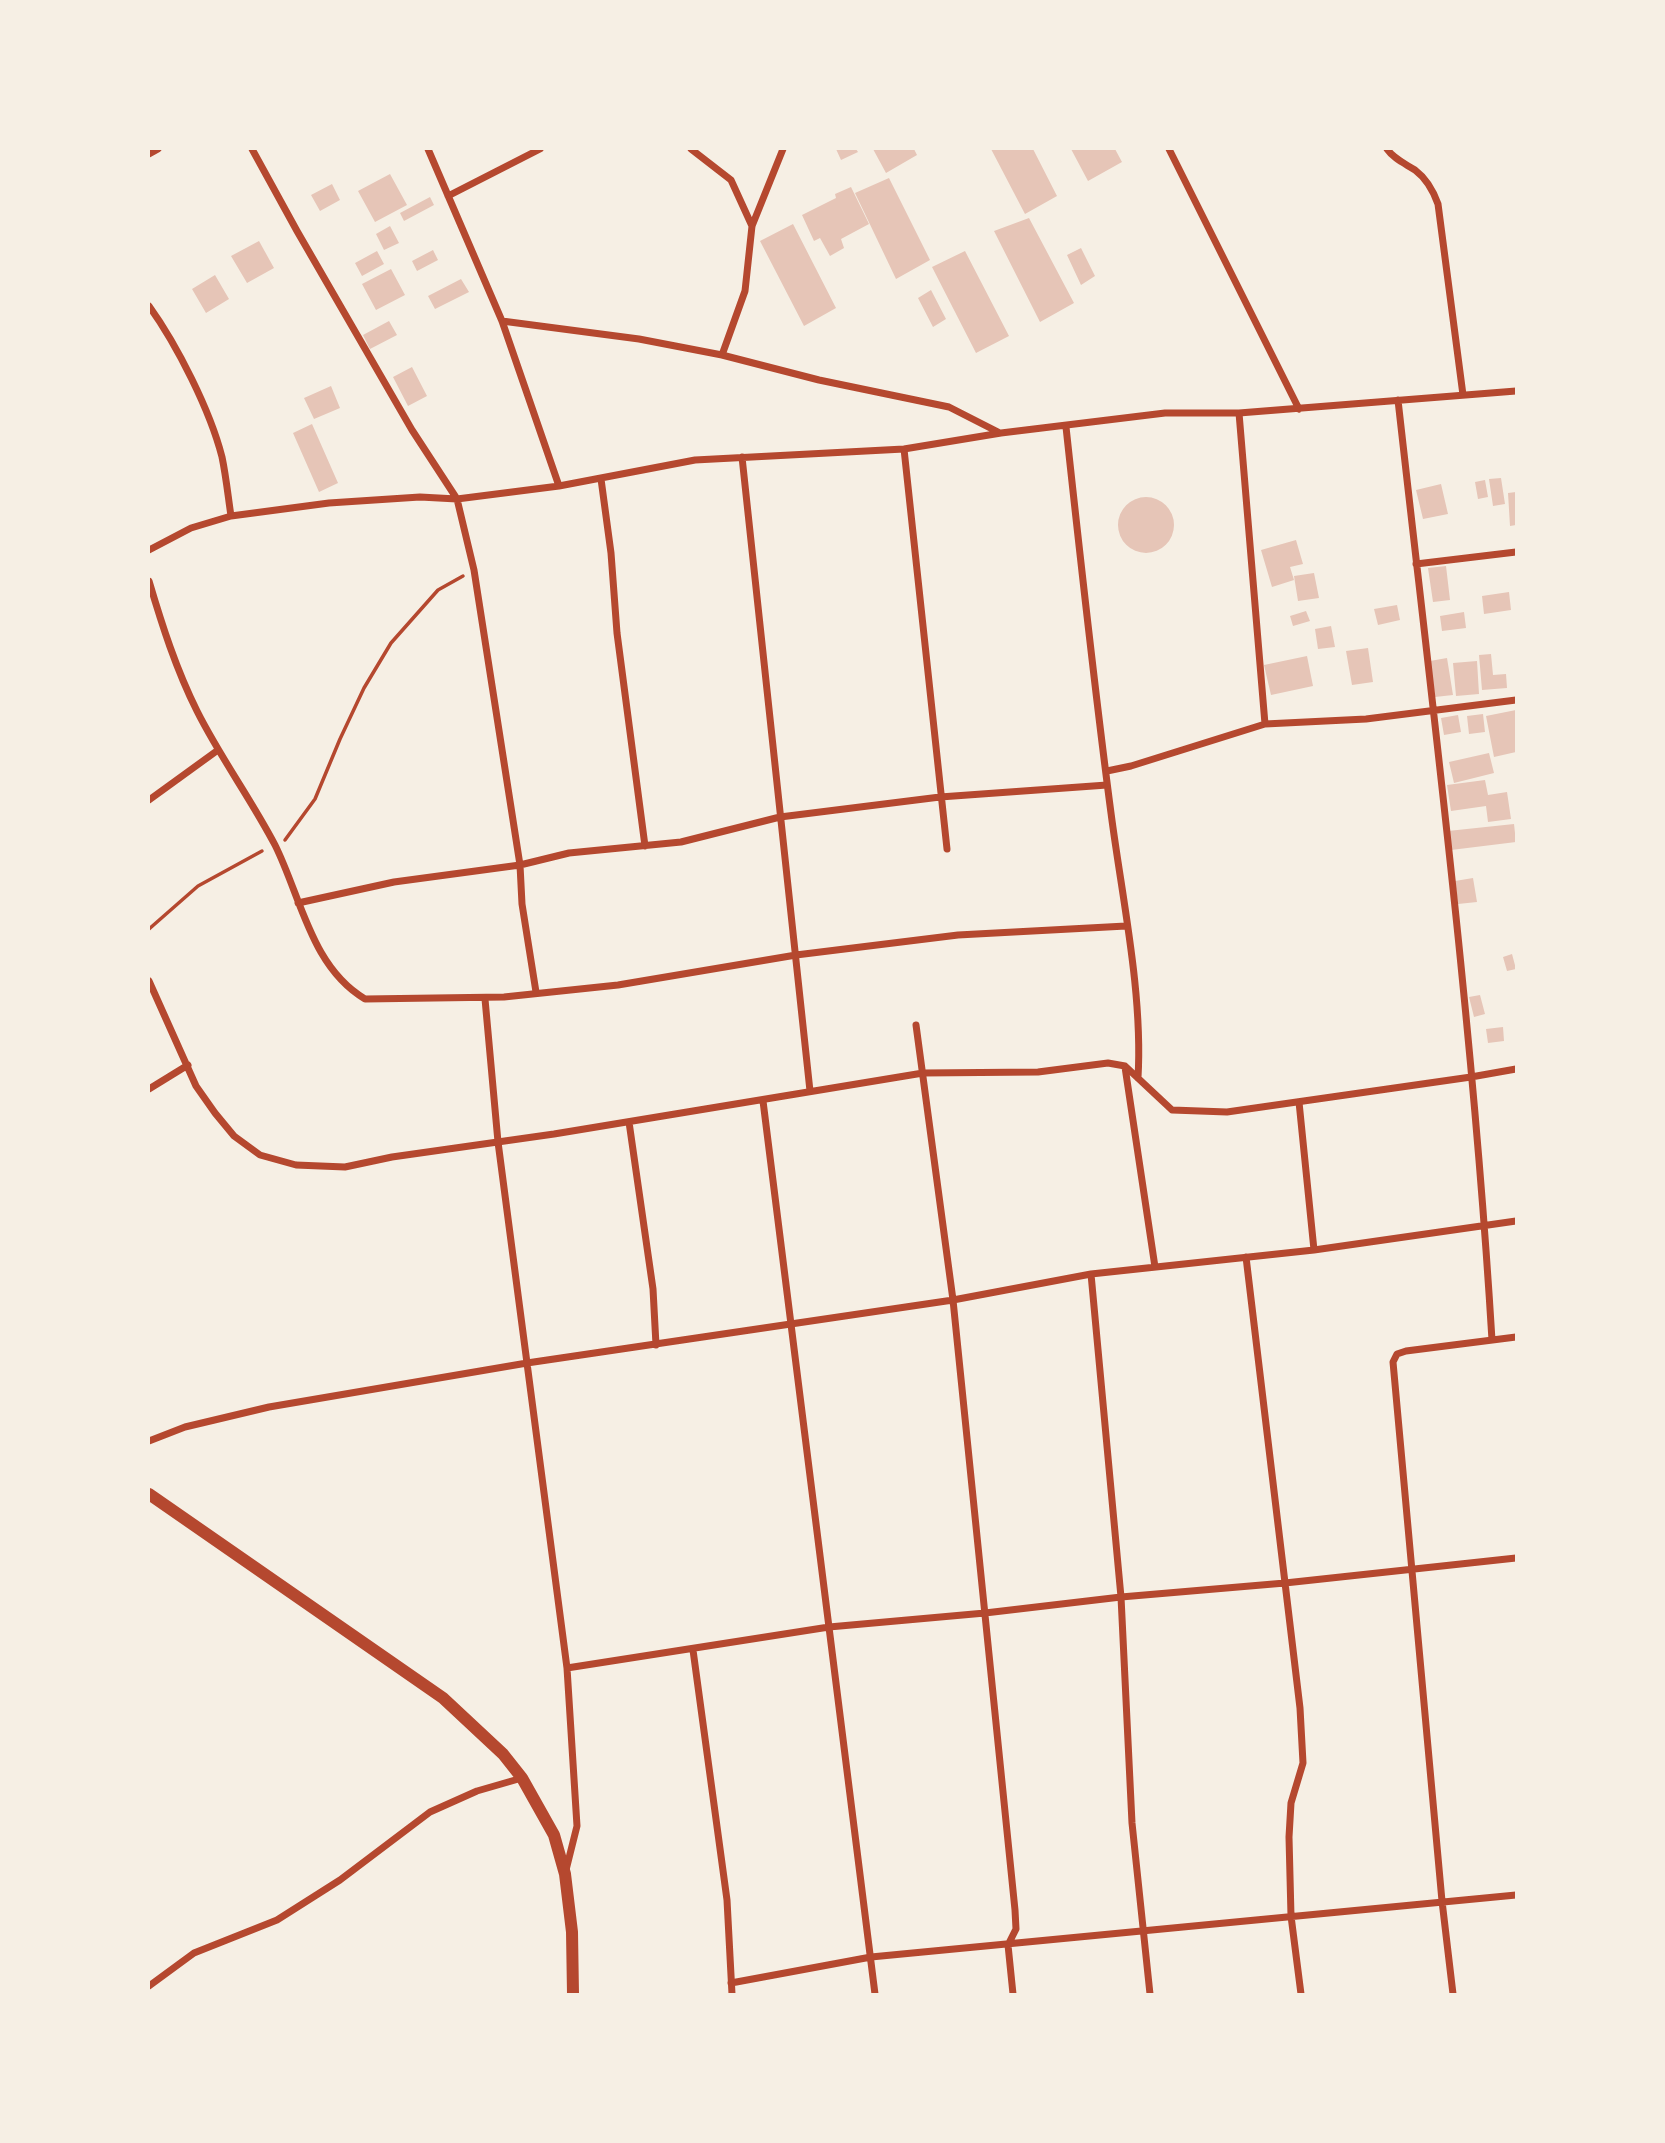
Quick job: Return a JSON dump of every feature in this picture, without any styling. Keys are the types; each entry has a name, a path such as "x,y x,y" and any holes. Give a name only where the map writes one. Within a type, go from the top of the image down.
{"street":[{"path":"149,154 158,149"},
{"path":"252,149 412,430 457,499 474,570 520,865 522,904 536,992"},
{"path":"428,149 502,321 559,486"},
{"path":"448,196 540,149"},
{"path":"691,149 731,180 752,226"},
{"path":"722,355 746,291 752,226 783,149"},
{"path":"1169,149 1299,409"},
{"path":"1387,149 1392,156 1417,172 1432,188 1438,204 1464,395"},
{"path":"149,306 180,355 210,424 222,457 231,516"},
{"path":"502,321 639,339 722,355 819,380 949,407 1001,433"},
{"path":"149,550 191,528 231,516 329,503 420,497 457,499 559,486 695,460 904,449 1001,433 1165,413 1239,413 1516,391"},
{"path":"1398,400 1471,1077 1485,1224 1492,1339"},
{"path":"1239,413 1265,724"},
{"path":"1066,426 1088,634 1126,926 1139,1047 1138,1078"},
{"path":"904,449 947,849"},
{"path":"743,457 810,1091"},
{"path":"601,479 611,552 617,633 645,846"},
{"path":"1416,564 1516,552"},
{"path":"149,581 176,664 197,710 275,845 324,959 335,976 365,999 485,999 618,985 796,955 958,935 1126,926"},
{"path":"1107,771 1265,724 1366,719 1516,700"},
{"path":"149,800 218,750"},
{"path":"298,903 394,882 520,865 569,853 681,842 780,817 940,797 1107,785"},
{"path":"149,981 196,1086 234,1136 260,1156 296,1166 345,1167 393,1157 763,1101 923,1073 1038,1072 1093,1063 1125,1066 1172,1110 1227,1112 1516,1069"},
{"path":"485,999 498,1142 567,1668 577,1826 565,1874"},
{"path":"916,1025 953,1300 1015,1910 1016,1929 1009,1945 1013,1994"},
{"path":"149,1089 188,1065"},
{"path":"1125,1066 1155,1267"},
{"path":"763,1101 875,1994"},
{"path":"1299,1102 1314,1250"},
{"path":"629,1122 653,1289 656,1345"},
{"path":"149,1441 185,1427 269,1407 527,1363 791,1326 1091,1274 1314,1250 1516,1221"},
{"path":"1246,1257 1299,1698 1303,1763 1291,1803 1289,1825 1292,1916 1301,1994"},
{"path":"1091,1274 1121,1597 1132,1822 1150,1994"},
{"path":"1453,1994 1442,1901 1394,1357 1406,1351 1516,1336"},
{"path":"149,1494 443,1698 503,1754 522,1778 554,1835 565,1874 572,1932 573,1994"},
{"path":"567,1668 829,1627 1516,1558"},
{"path":"693,1650 726,1900 732,1994"},
{"path":"149,1986 194,1953 277,1920 340,1880 430,1812 477,1790 522,1778"},
{"path":"731,1983 871,1957 1516,1895"}],"path":[{"path":"149,929 198,886 286,840 315,799 359,698 391,643 438,590 474,570"}],"building":[{"path":"836,149 856,149 858,152 841,160"},
{"path":"873,149 914,149 917,155 886,173"},
{"path":"991,149 1033,149 1057,196 1025,214"},
{"path":"1071,149 1115,149 1122,162 1088,181"},
{"path":"390,174 407,205 375,222 358,191"},
{"path":"889,178 930,260 896,279 855,193"},
{"path":"332,184 340,200 320,211 311,195"},
{"path":"851,187 869,224 841,239 844,248 830,256 820,238 814,241 802,215 836,198 835,194"},
{"path":"430,197 434,205 404,221 400,213"},
{"path":"1029,218 1074,303 1040,322 994,231"},
{"path":"793,224 836,308 804,326 760,241"},
{"path":"390,226 399,243 384,250 376,234"},
{"path":"259,241 274,268 247,283 231,256"},
{"path":"1081,248 1095,276 1081,285 1067,255"},
{"path":"433,250 438,260 417,271 412,261"},
{"path":"377,251 384,264 362,276 355,263"},
{"path":"965,251 1009,336 976,353 932,267"},
{"path":"391,269 405,295 376,310 362,284"},
{"path":"215,275 229,299 206,313 192,289"},
{"path":"461,279 469,292 435,309 428,296"},
{"path":"931,290 946,319 933,327 918,298"},
{"path":"389,321 397,335 370,349 363,335"},
{"path":"412,367 427,396 408,406 393,377"},
{"path":"331,386 340,408 314,419 304,398"},
{"path":"312,424 338,483 319,492 293,433"},
{"path":"1501,478 1505,504 1493,506 1489,479"},
{"path":"1485,480 1488,497 1478,499 1475,482"},
{"path":"1441,484 1448,514 1423,519 1416,490"},
{"path":"1516,492 1516,525 1510,526 1508,493"},
{"path":"1141,497 1151,497 1166,505 1172,514 1172,536 1166,545 1151,553 1141,553 1123,541 1118,530 1118,520 1130,502"},
{"path":"1296,540 1303,564 1290,567 1294,580 1272,587 1261,550"},
{"path":"1446,566 1450,600 1433,602 1428,568"},
{"path":"1314,573 1319,598 1298,601 1294,576"},
{"path":"1509,592 1511,610 1484,614 1482,596"},
{"path":"1397,605 1400,620 1378,625 1374,609"},
{"path":"1306,611 1310,621 1293,626 1290,616"},
{"path":"1464,612 1466,628 1442,631 1440,616"},
{"path":"1331,626 1335,647 1318,649 1315,629"},
{"path":"1368,648 1373,682 1352,685 1346,651"},
{"path":"1491,654 1493,675 1506,674 1507,688 1482,690 1479,655"},
{"path":"1307,656 1313,686 1271,695 1264,665"},
{"path":"1447,658 1453,695 1435,697 1430,661"},
{"path":"1477,661 1479,694 1456,696 1453,663"},
{"path":"1516,710 1516,752 1494,757 1486,716"},
{"path":"1483,714 1485,732 1469,734 1467,716"},
{"path":"1458,715 1461,732 1444,735 1441,718"},
{"path":"1489,753 1494,773 1454,783 1449,762"},
{"path":"1485,780 1488,795 1507,792 1511,819 1488,822 1486,806 1451,811 1447,785"},
{"path":"1514,824 1516,842 1451,850 1448,831"},
{"path":"1473,878 1477,902 1458,904 1455,881"},
{"path":"1512,954 1516,969 1507,971 1503,957"},
{"path":"1480,995 1485,1014 1474,1017 1469,997"},
{"path":"1503,1027 1504,1041 1488,1043 1486,1029"}]}
